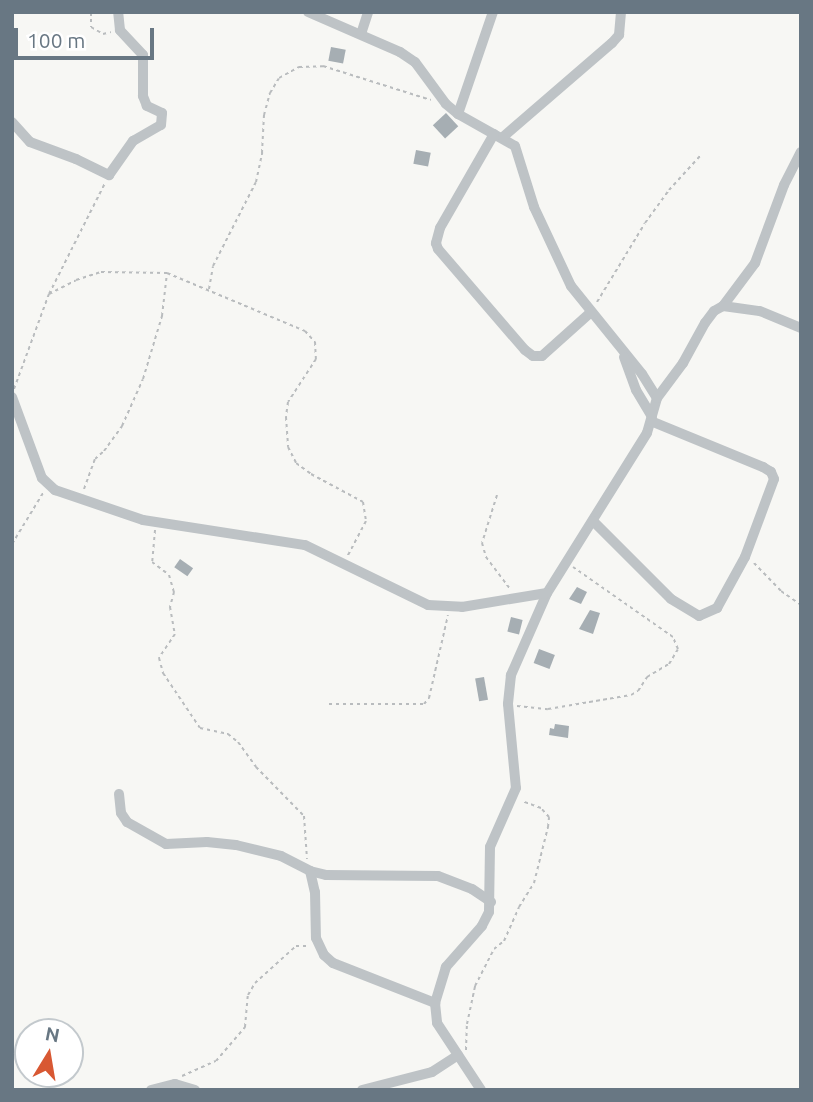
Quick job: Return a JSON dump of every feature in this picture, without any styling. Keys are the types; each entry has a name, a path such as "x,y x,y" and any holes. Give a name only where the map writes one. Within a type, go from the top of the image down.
{"street":[{"path":"12,122 30,142 110,175 133,141 157,128 164,118 162,113 144,102 143,55 120,30 118,12"},
{"path":"307,12 361,34 415,62 446,104 458,114 515,146 521,157 534,207 579,299 657,398"},
{"path":"361,34 369,12"},
{"path":"458,114 493,12"},
{"path":"591,312 542,356 533,356 438,249 436,243 440,228 498,135 612,43 619,35 621,12"},
{"path":"481,1090 470,1068 437,1023 435,1003 446,967 482,926 491,902 487,869 489,847 514,797 516,779 508,704 511,675 517,655 547,593 647,433 657,398 683,363 705,323 714,311 723,306 755,264 784,185 801,152"},
{"path":"723,306 760,311 801,328"},
{"path":"593,521 671,599 699,616 717,608 745,557 774,479 771,472 652,419 636,390 622,351"},
{"path":"12,395 47,486 156,523 305,545 428,605 451,608 518,600 547,593"},
{"path":"118,794 121,813 127,822 166,844 206,842 236,845 290,859 310,871 336,876 438,876 472,889 491,902"},
{"path":"310,871 315,892 320,949 332,963 435,1003"},
{"path":"362,1090 432,1072 458,1055"},
{"path":"151,1090 175,1084 195,1090"}],"path":[{"path":"91,12 91,27 95,31 103,34 120,30"},
{"path":"209,290 213,266 256,182 262,153 264,115 270,93 279,78 299,67 323,66 446,104"},
{"path":"591,312 645,223 669,190 701,155"},
{"path":"12,395 50,294 110,175"},
{"path":"50,294 76,280 101,272 167,273 305,331 315,342 316,359 311,371 288,402 288,447 296,463 363,502 366,520 343,564"},
{"path":"82,497 94,459 104,451 122,426 143,379 162,316 167,273"},
{"path":"12,544 47,486"},
{"path":"497,495 482,543 486,557 518,600"},
{"path":"156,523 152,562 169,575 174,592 170,607 175,634 159,658 163,673 200,728 228,734 238,742 256,767 304,816 310,871"},
{"path":"745,557 766,574 781,592 801,605"},
{"path":"508,704 548,709 631,695 638,691 647,677 665,668 675,657 678,649 673,637 566,563"},
{"path":"329,704 424,704 429,698 451,608"},
{"path":"470,1068 467,1024 474,986 494,949 504,941 519,907 534,883 548,827 549,817 541,808 514,797"},
{"path":"175,1084 181,1077 216,1061 245,1027 248,995 262,975 296,946 320,949"}],"building":[{"path":"331,47 346,50 343,64 328,61"},
{"path":"446,113 458,126 445,138 433,125"},
{"path":"416,150 431,153 428,167 413,164"},
{"path":"180,559 193,568 187,576 174,567"},
{"path":"577,587 587,592 581,604 569,599"},
{"path":"590,610 600,613 593,634 579,629"},
{"path":"511,617 523,620 519,634 507,632"},
{"path":"539,649 555,655 549,669 534,663"},
{"path":"484,677 488,700 479,701 475,679"},
{"path":"555,724 569,726 568,738 549,735 550,728 554,729"}]}
